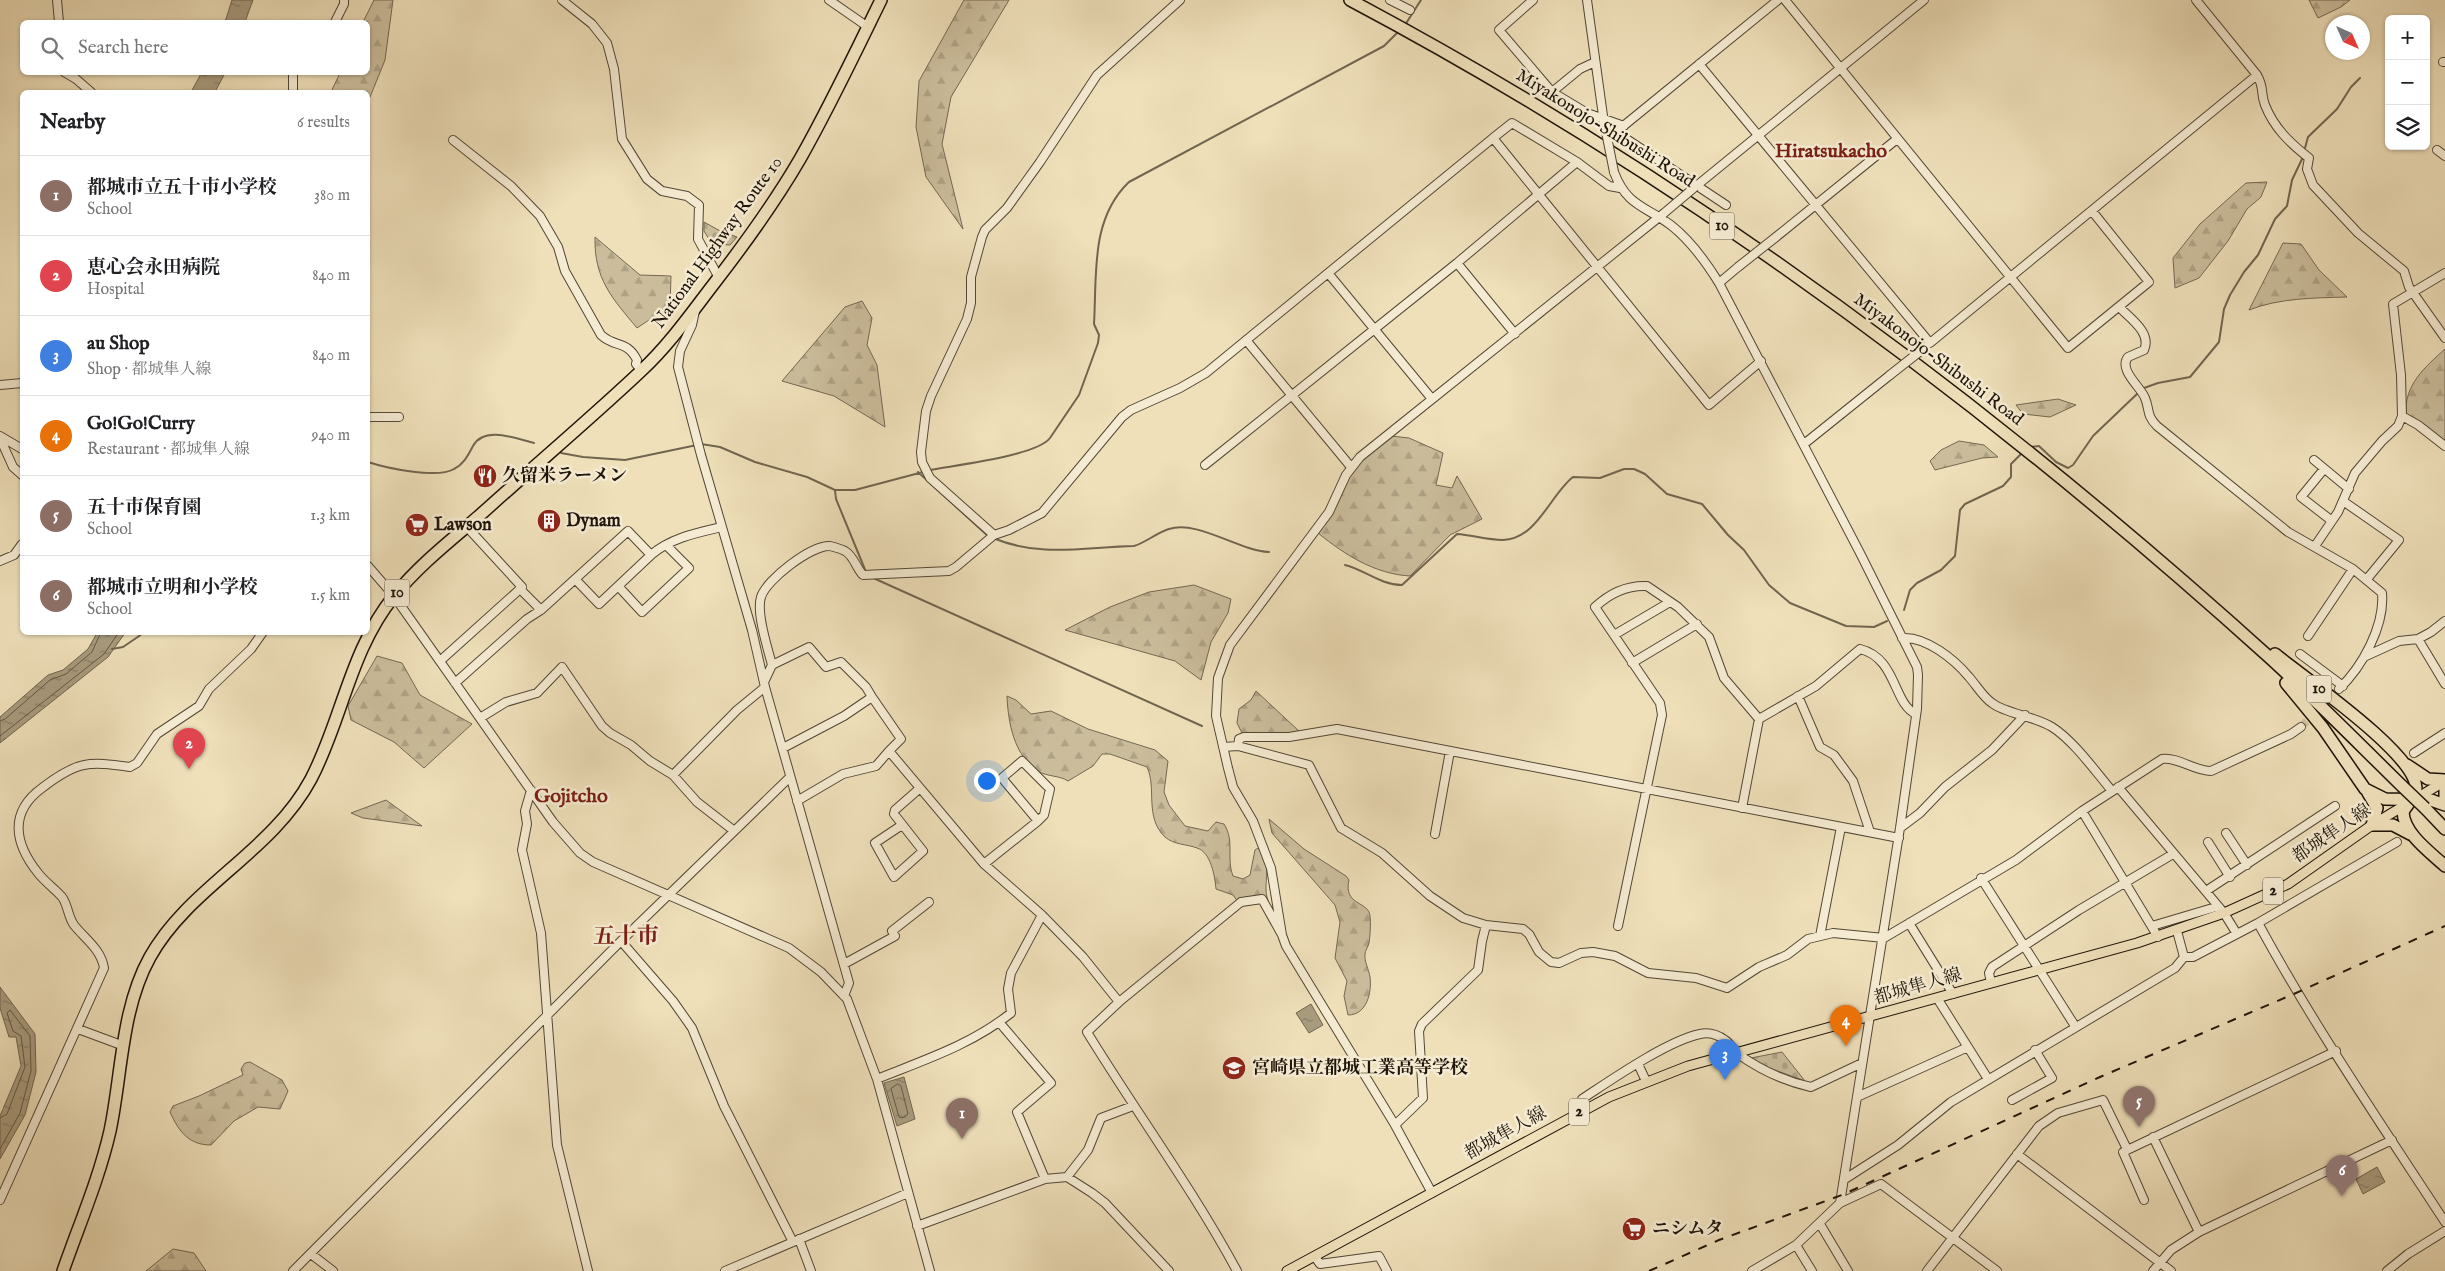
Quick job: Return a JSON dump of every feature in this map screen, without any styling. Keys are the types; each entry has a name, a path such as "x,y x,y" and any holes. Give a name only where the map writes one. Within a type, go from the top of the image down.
{"highway":[{"name":"National Highway Route 10","path":"370,633 394,596 466,527 642,371 696,308 719,278 798,162 881,0"},
{"path":"1341,0 1384,18"},
{"name":"Miyakonojo-Shibushi Road","path":"1350,0 1417,36 1592,139 1691,204 1867,327 2013,438 2197,593 2402,786 2445,829"},
{"name":"10","path":"2197,593 2371,729 2400,759 2414,782 2415,794 2403,812 2404,818 2417,840"},
{"name":"10","path":"2240,632 2249,648 2291,688 2310,710 2365,789"},
{"name":"National Highway Route 10","path":"63,1271 103,1157 116,1098 132,1005 148,960 173,924 267,837 302,794 318,764 356,662 369,635"},
{"path":"2400,759 2421,776 2428,779 2445,780"},
{"path":"2445,786 2445,797"},
{"path":"2365,789 2385,799 2431,800 2445,805"},
{"path":"2365,789 2377,808 2372,825"},
{"name":"10","path":"2372,825 2393,825 2417,840 2445,866"}],"main road":[{"name":"都城隼人線","path":"1287,1271 1582,1111 1646,1081 1688,1066 2176,932 2224,913 2288,884 2372,825 2445,780"}],"street":[{"path":"57,0 59,20"},
{"path":"336,20 344,0"},
{"path":"562,0 592,24 607,43 614,69 622,139 647,179 662,191 687,196 699,205 698,239 719,278"},
{"path":"829,0 868,26"},
{"path":"994,534 930,478 922,462 926,411 936,383 967,318 971,303 971,277 985,230 1007,208 1098,75 1180,0"},
{"path":"1390,0 1410,10"},
{"path":"1533,0 1499,30 1552,92 1616,132 1726,206"},
{"path":"1587,0 1604,126 1614,172 1620,188 1632,202 1661,216 1679,232 1695,249 1719,283 1804,444 1916,667 1916,714 1899,838 1884,938 1868,1018 1840,1203"},
{"path":"1616,132 1778,0"},
{"path":"1785,0 2068,348 2149,282 2092,211"},
{"path":"1282,935 1271,868 1253,821 1233,787 1223,747 1216,716 1218,678 1230,645 1329,512 1351,467 1432,399 1661,216 1924,0"},
{"path":"2208,0 2198,3 2257,75 2263,85 2265,104 2282,135 2309,158 2308,169 2313,185 2358,233 2404,270 2413,292 2445,338"},
{"path":"1552,92 1580,69 1595,62"},
{"path":"1699,64 1930,343"},
{"path":"69,75 89,90"},
{"path":"292,75 293,90"},
{"path":"1804,444 2011,278 2257,75"},
{"path":"674,775 764,684 772,666 760,608 760,598 766,588 791,565 817,549 830,546 845,551 852,556 863,575 872,573 949,571 994,534 1009,530 1042,513 1122,417 1131,410 1196,379 1512,123 1577,162 1609,186 1620,188"},
{"path":"1604,126 1624,126"},
{"path":"1494,138 1709,405 1761,361"},
{"path":"1719,283 1897,139"},
{"path":"453,140 531,204 551,232 565,271 601,335 606,340 625,345 632,350 637,360 636,364 642,371"},
{"path":"2437,150 2445,156"},
{"path":"1205,465 1457,263 1577,162"},
{"path":"1457,263 1515,334"},
{"path":"1328,273 1432,399"},
{"path":"2315,546 2332,521 2355,474 2382,441 2398,426 2402,416 2401,375 2393,304 2445,274"},
{"path":"2120,307 2142,330 2146,338 2144,350 2128,358 2126,365 2146,398 2150,419 2288,532 2353,569 2382,593 2383,599 2371,646 2355,674 2341,688 2300,654"},
{"path":"696,308 692,326 680,351 678,367 764,684 797,801 805,822 844,964 849,983 844,996"},
{"path":"1246,340 1351,467"},
{"path":"0,385 20,383"},
{"path":"2402,416 2418,425 2445,446"},
{"path":"370,417 399,417"},
{"path":"0,437 20,448"},
{"path":"0,437 13,466 20,473"},
{"path":"2314,460 2349,488"},
{"path":"2324,469 2301,496 2332,521"},
{"path":"2343,500 2399,540 2367,579"},
{"path":"466,527 522,587 520,589 541,610"},
{"path":"575,579 599,604 651,555 666,545 690,534 722,527"},
{"path":"455,682 527,619 541,610 628,531 651,555"},
{"path":"618,586 642,612 689,568 666,545"},
{"path":"0,561 14,555 20,547"},
{"path":"370,568 394,596 553,822 580,853 612,871 789,948 821,972 844,996 854,1015 877,1079 930,1271"},
{"path":"2308,636 2353,569"},
{"path":"1618,926 1645,789 1662,715 1660,703 1595,607 1616,592 1647,586 1697,624 1712,641 1724,678 1759,718"},
{"path":"440,661 520,589"},
{"path":"1614,635 1670,602"},
{"path":"2366,656 2399,641 2418,639 2431,632 2445,620"},
{"path":"1632,663 1697,624"},
{"path":"0,1200 103,973 103,962 93,946 73,924 64,899 39,875 20,844 18,829 24,806 31,796 51,781 76,767 93,763 110,763 130,767 137,762 157,734 199,706 209,689 251,649 261,635"},
{"path":"1902,638 1910,637 1952,660 1992,704 2025,714 2052,727 2115,789 2224,913 2237,934"},
{"path":"2418,639 2445,684"},
{"path":"772,666 809,647 826,666 841,662 866,687 901,740 876,766 843,774 797,801"},
{"path":"1742,808 1759,718 1816,686 1860,649 1875,656 1890,673 1905,704 1916,714"},
{"path":"480,718 506,702 537,692 562,667 602,726 631,745 650,762 674,775 697,802 733,830"},
{"path":"1798,696 1820,747 1834,755 1853,781 1870,832"},
{"path":"783,748 844,716 872,697"},
{"path":"1900,828 1920,813 1945,787 1992,750 2025,714"},
{"path":"1223,747 1238,746 1309,765 1336,823 1346,833 1382,853 1439,903 1463,918 1486,925 1523,929 1529,934 1539,952 1551,962 1559,963 1581,953 1592,952 1615,956 1648,973 1696,978 1727,988 1732,987 1759,967 1787,955 1808,939 1833,933 1884,938 1981,878 2016,860 2082,811 2162,759 2172,759 2203,770 2217,769 2290,734 2300,726"},
{"path":"1238,746 1239,739 1244,737 1289,737 1337,729 1899,838"},
{"path":"2414,753 2445,733"},
{"path":"889,751 984,864 1042,915 1083,957 1119,1002"},
{"path":"1435,834 1450,751"},
{"path":"984,864 1038,821 1044,815 1050,789 1022,761 1002,778 1038,821"},
{"path":"293,1271 621,941 669,896 733,830 790,777"},
{"path":"902,825 875,844 894,877 923,851 894,814 895,810 919,789"},
{"path":"531,790 525,811 527,824 522,850 541,933 557,1145 588,1271"},
{"path":"2206,892 2335,806"},
{"path":"2082,811 2158,937"},
{"path":"1820,936 1841,827"},
{"path":"2226,833 2247,866"},
{"path":"2208,842 2230,877"},
{"path":"2184,957 2193,957 2258,923 2397,842"},
{"path":"1991,983 1989,972 1992,966 2079,910 2173,854"},
{"path":"1981,878 2076,1026"},
{"path":"1237,1271 1195,1197 1133,1106 1087,1032 1119,1002 1241,902 1262,899 1290,954 1395,1125 1432,1193"},
{"path":"844,964 894,936 892,931 929,902"},
{"path":"2152,926 2216,906"},
{"path":"877,1079 954,1049 1011,1013 1008,989 1011,972 1042,915"},
{"path":"1909,923 1953,994"},
{"path":"2258,923 2296,993 2336,1051 2445,1222"},
{"path":"1395,1125 1424,1098 1419,1037 1422,1024 1478,970 1486,925"},
{"path":"2176,932 2184,957"},
{"path":"621,941 673,1001 692,1028 728,1113 811,1271"},
{"path":"1845,1179 1898,1145 1951,1102 2035,1050 2175,968 2184,957"},
{"path":"1937,998 1988,1079"},
{"path":"999,1022 1051,1083 1017,1112 1045,1179"},
{"path":"78,1029 124,1046"},
{"path":"1582,1111 1582,1099 1672,1045 1699,1034 1710,1033 1724,1039 1732,1046 1736,1053 1781,1078 1811,1087 1862,1062"},
{"path":"1857,1098 1968,1047"},
{"path":"2012,1100 2052,1078 2035,1050"},
{"path":"2144,1200 2123,1152 2152,1136 2336,1051"},
{"path":"1638,1064 1646,1081"},
{"path":"1927,1271 2017,1154 2046,1120 2068,1108 2103,1100 2127,1149"},
{"path":"1067,1177 1088,1150 1101,1118 1133,1106"},
{"path":"2152,1136 2199,1232"},
{"path":"2153,1271 2178,1244 2199,1232 2392,1140"},
{"path":"2017,1154 2171,1271"},
{"path":"917,1226 1045,1179 1067,1177 1105,1203 1169,1271"},
{"path":"1752,1271 1762,1268 1796,1245 1840,1203 1881,1184 1886,1185 1997,1271"},
{"path":"725,1271 908,1193"},
{"path":"1820,1224 1848,1271"},
{"path":"2387,1271 2408,1254 2445,1231"},
{"path":"1796,1245 1812,1271"},
{"path":"311,1254 333,1271"},
{"path":"1315,1257 1320,1264 1379,1256 1386,1271"},
{"path":"1327,1263 1332,1271"}],"green space":[{"path":"374,0 393,0 385,60 370,97 370,90 332,90 339,75 370,75 370,20 364,20"},
{"path":"964,0 1009,0 951,97 942,144 963,229 926,177 916,127 919,81"},
{"path":"2309,0 2350,0 2341,7 2318,18"},
{"path":"2267,182 2261,197 2247,209 2228,241 2199,278 2175,288 2173,258 2200,224 2246,183"},
{"path":"704,222 722,232 737,237 730,245 712,244 704,231"},
{"path":"595,237 640,275 671,276 670,306 637,328 606,287 595,252"},
{"path":"2283,243 2301,244 2319,270 2347,297 2284,301 2249,310"},
{"path":"862,301 872,318 867,345 877,365 885,427 834,396 782,381 845,307"},
{"path":"2445,349 2444,442 2406,414 2406,404 2408,394 2417,377"},
{"path":"2058,399 2076,405 2050,417 2023,414 2016,405"},
{"path":"1391,436 1409,438 1443,453 1436,485 1452,488 1457,476 1482,519 1450,535 1410,576 1385,572 1361,562 1339,549 1318,533 1336,504 1352,471 1364,458"},
{"path":"1959,441 1984,445 1998,457 1982,458 1935,470 1930,461 1941,450"},
{"path":"1194,585 1231,599 1228,613 1211,642 1201,680 1175,661 1065,630 1110,607 1149,592"},
{"path":"377,656 402,663 420,695 472,724 424,768 394,742 351,720 348,706"},
{"path":"1256,691 1300,732 1243,735 1237,723 1239,709 1251,700"},
{"path":"1007,696 1016,700 1031,714 1051,711 1088,729 1155,750 1168,761 1164,792 1169,805 1185,826 1208,831 1216,822 1224,824 1229,837 1230,863 1233,876 1243,879 1250,875 1255,850 1258,848 1262,853 1266,863 1266,893 1274,920 1266,900 1238,902 1233,895 1216,889 1215,878 1209,860 1202,850 1172,842 1165,837 1155,821 1150,775 1147,767 1110,754 1102,754 1093,766 1068,781 1042,773 1030,765 1023,757 1014,738"},
{"path":"386,800 422,826 363,818 351,813"},
{"path":"1269,819 1304,849 1346,876 1349,880 1348,888 1353,899 1369,911 1370,933 1365,957 1370,977 1369,996 1364,1007 1354,1014 1348,1015 1344,996 1347,981 1335,958 1340,922 1335,905 1272,833"},
{"path":"1782,1052 1805,1081 1761,1065 1751,1058"},
{"path":"250,1062 282,1080 288,1091 280,1109 258,1107 234,1121 211,1145 197,1143 186,1136 177,1126 170,1112 173,1106 243,1075 241,1069 245,1063"},
{"path":"173,1249 194,1253 206,1271 146,1271"}],"water":[{"path":"232,0 253,0 246,20 226,20"},
{"path":"200,75 224,75 216,90 192,90"},
{"path":"96,635 124,635 108,657 0,743 0,717 48,675 63,670 88,649"},
{"path":"0,987 35,1034 36,1072 25,1115 0,1159 0,1116 21,1066 16,1037 9,1037 0,1008"},
{"path":"1311,1004 1323,1025 1309,1033 1296,1013"},
{"path":"904,1077 915,1119 897,1126 884,1083"},
{"path":"2377,1167 2385,1182 2363,1194 2356,1179"}],"waterway":[{"path":"1405,25 1421,0"},
{"path":"930,470 1013,455 1029,450 1050,438 1079,395 1098,343 1099,335 1094,324 1098,248 1108,213 1116,197 1129,182 1384,46 1398,32"},
{"path":"2305,148 2308,137 2337,109 2351,87 2360,78"},
{"path":"2144,388 2158,383 2190,377 2219,342 2224,309 2230,295 2244,272 2258,255 2275,219 2287,206 2292,180 2303,157"},
{"path":"2030,447 2039,446 2056,462 2068,468 2073,465 2093,436 2138,393"},
{"path":"370,463 424,473 446,472 460,465 478,440 485,436 501,435 534,443"},
{"path":"701,444 720,447 755,462 807,477 835,490 855,490 923,472"},
{"path":"561,453 583,457 625,460 697,445"},
{"path":"1904,610 1910,590 1917,583 1941,570 1955,556 1960,510 1965,504 2003,486 2011,477 2011,464 2022,453"},
{"path":"1345,565 1387,583 1402,585 1457,534 1497,540 1515,538 1534,524 1573,477 1600,478 1624,469 1634,469 1645,474 1667,494 1702,504 1728,535 1744,550 1769,585 1790,603 1846,626 1874,627 1887,621"},
{"path":"918,472 988,536"},
{"path":"835,490 836,499 866,572"},
{"path":"993,538 1028,548 1046,550 1134,546 1164,531 1180,527 1205,532 1244,546 1269,552"},
{"path":"871,577 1202,726"},
{"path":"112,649 123,647 141,635"}],"tunnel":[{"path":"2301,727 2339,689"}],"railway":[{"path":"1649,1271 1719,1240 1842,1195 2100,1077 2296,993 2445,926"}],"place":[{"name":"久留米ラーメン","path":"485,476"},
{"name":"Dynam","path":"549,521"},
{"name":"Lawson","path":"417,525"},
{"name":"恵心会永田病院","path":"189,769"},
{"name":"Go!Go!Curry","path":"1846,1046"},
{"name":"宮崎県立都城工業高等学校","path":"1234,1068"},
{"name":"au Shop","path":"1725,1080"},
{"name":"五十市保育園","path":"2139,1127"},
{"name":"都城市立五十市小学校","path":"962,1139"},
{"name":"都城市立明和小学校","path":"2342,1196"},
{"name":"ニシムタ","path":"1634,1229"}],"district":[{"name":"Hiratsukacho","path":"1831,151"},
{"name":"Gojitcho","path":"571,796"},
{"name":"五十市","path":"626,937"}]}
